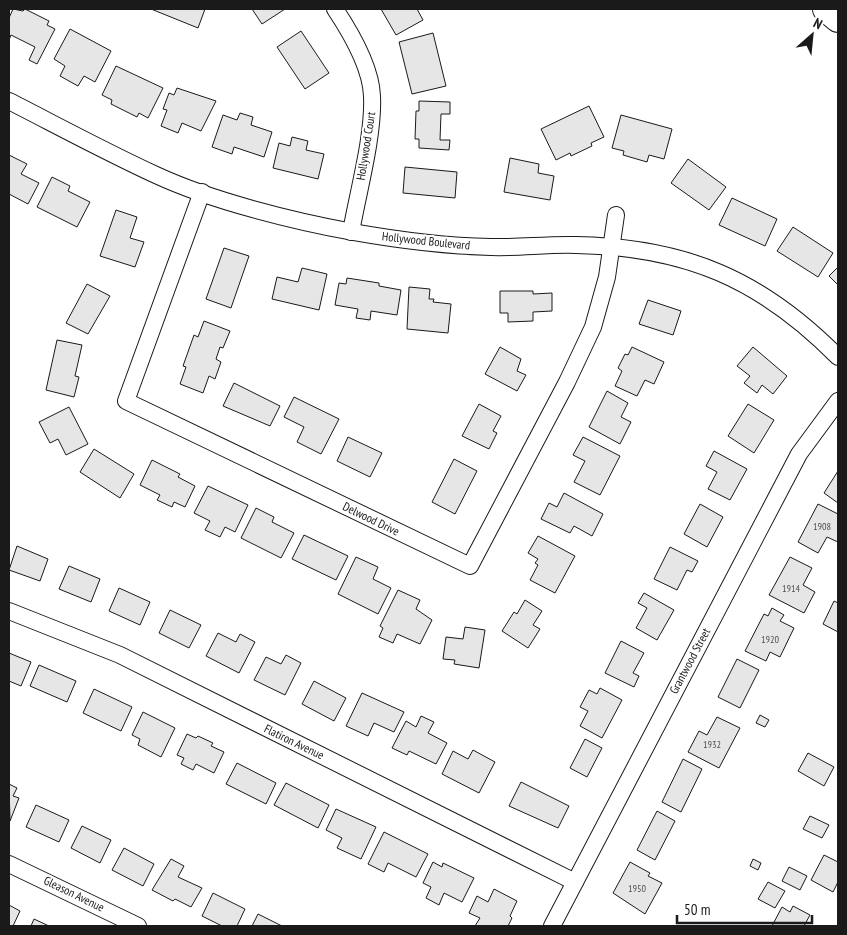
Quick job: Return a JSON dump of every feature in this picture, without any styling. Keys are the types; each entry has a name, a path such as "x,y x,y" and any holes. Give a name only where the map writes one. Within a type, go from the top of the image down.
{"main road":[{"path":"826,9 838,19"}],"street":[{"name":"Hollywood Court","path":"335,9 368,73 372,94 369,132 351,232"},
{"name":"Hollywood Boulevard","path":"9,101 158,176 202,192 266,211 351,232 465,246 523,248 574,245 612,247 680,258 713,269 749,286 783,307 814,332 838,357"},
{"name":"Delwood Drive","path":"202,192 126,401 470,566 581,354 600,304 612,247 616,215"},
{"name":"Grantwood Street","path":"552,926 799,454 838,401"},
{"name":"Flatiron Avenue","path":"9,611 120,656 575,882"},
{"name":"Gleason Avenue","path":"9,864 138,926"}],"building":[{"path":"13,9 23,11 25,9 49,21 47,25 55,29 37,64 29,60 35,47 11,35 9,40 9,18"},
{"path":"151,9 205,9 198,28"},
{"path":"252,9 285,9 262,24"},
{"path":"381,9 417,9 423,20 396,35"},
{"path":"70,29 111,51 95,82 84,76 78,86 60,76 65,66 54,59"},
{"path":"301,31 329,73 305,89 277,47"},
{"path":"433,33 446,86 412,94 399,42"},
{"path":"116,66 163,88 148,118 139,113 137,117 111,104 112,100 102,95"},
{"path":"177,88 216,101 201,131 182,123 178,133 161,126 167,110 163,109 169,93 174,95"},
{"path":"419,101 450,102 450,114 441,114 440,140 450,140 449,150 419,148 419,139 415,139 416,111 419,111"},
{"path":"589,106 604,137 591,143 592,146 571,156 570,153 556,160 541,129"},
{"path":"240,113 253,117 251,125 272,132 264,157 234,147 232,154 212,147 223,115 237,120"},
{"path":"621,115 672,129 664,159 649,155 647,162 623,155 624,151 612,148"},
{"path":"292,137 308,141 306,150 324,154 318,179 273,168 279,143 290,146"},
{"path":"9,155 27,164 21,174 39,183 28,204 9,194"},
{"path":"510,158 539,164 538,173 554,176 550,200 504,192"},
{"path":"688,159 726,187 709,210 671,183"},
{"path":"405,167 457,172 455,198 403,193"},
{"path":"52,177 70,186 68,191 90,202 77,227 37,207"},
{"path":"732,198 777,219 765,246 719,225"},
{"path":"116,210 137,217 130,238 144,242 135,267 100,256"},
{"path":"793,227 833,253 818,277 777,251"},
{"path":"224,248 249,256 231,308 206,299"},
{"path":"838,267 838,285 829,276"},
{"path":"302,268 327,274 319,310 272,299 277,277 298,282"},
{"path":"347,278 379,283 379,286 401,290 397,315 371,311 370,320 356,318 358,309 335,305 339,283 346,284"},
{"path":"87,284 110,296 88,334 66,323"},
{"path":"409,287 430,289 429,299 434,299 433,302 451,304 448,333 407,329"},
{"path":"500,291 533,291 533,294 552,293 552,311 533,312 533,321 508,322 508,313 500,313"},
{"path":"648,300 681,311 673,335 639,324"},
{"path":"204,321 230,331 223,348 220,347 216,359 221,362 215,379 209,376 203,393 180,384 186,367 183,366 194,335 198,337"},
{"path":"57,340 82,345 75,376 79,377 74,397 46,390"},
{"path":"500,347 521,359 517,371 526,375 517,391 485,374"},
{"path":"632,347 664,362 654,384 645,380 637,396 615,386 622,371 618,368 625,354 628,355"},
{"path":"753,347 787,376 773,394 762,385 757,393 744,383 750,376 737,366"},
{"path":"234,383 280,406 270,426 223,406"},
{"path":"607,391 628,403 621,417 631,422 620,444 589,427"},
{"path":"294,397 339,419 321,454 297,442 304,427 284,417"},
{"path":"479,404 501,416 493,431 497,433 489,449 462,436"},
{"path":"748,404 774,420 754,453 728,436"},
{"path":"69,407 88,444 66,455 58,439 50,443 39,422"},
{"path":"348,437 382,453 370,477 337,461"},
{"path":"583,437 620,456 600,495 574,482 585,461 573,455"},
{"path":"94,449 134,474 120,498 80,472"},
{"path":"714,451 747,469 730,500 708,489 717,472 706,466"},
{"path":"454,459 477,471 455,514 432,502"},
{"path":"152,460 180,474 178,477 195,486 185,507 174,502 172,507 157,500 160,495 140,485"},
{"path":"838,471 838,503 824,493"},
{"path":"208,486 248,505 235,532 225,527 220,537 205,530 210,521 194,513"},
{"path":"564,493 603,514 592,536 574,526 570,533 541,519 549,503 557,507"},
{"path":"700,504 723,517 707,547 684,534"},
{"path":"818,504 838,514 838,542 827,537 818,553 798,542"},
{"path":"256,508 274,517 272,522 294,533 281,558 241,538"},
{"path":"304,535 348,556 336,580 292,559"},
{"path":"538,536 575,556 555,593 530,580 538,565 535,563 538,559 528,553"},
{"path":"17,546 48,559 40,581 9,570"},
{"path":"670,547 698,561 692,572 687,570 677,590 654,579"},
{"path":"356,557 378,567 373,579 391,588 378,614 338,594"},
{"path":"790,557 812,568 803,585 815,592 804,613 769,595"},
{"path":"69,566 100,579 91,602 59,589"},
{"path":"119,588 150,602 140,625 109,611"},
{"path":"398,590 420,600 416,609 432,620 420,644 397,634 393,643 379,637 383,628 380,626"},
{"path":"644,593 674,610 657,640 636,628 647,608 638,603"},
{"path":"525,600 542,611 533,625 540,629 528,648 502,631 514,612 517,614"},
{"path":"834,601 838,603 838,632 823,624"},
{"path":"772,608 784,615 780,621 794,628 780,657 770,652 766,661 745,651 764,614 768,616"},
{"path":"170,610 201,625 189,648 159,633"},
{"path":"465,627 485,630 479,668 454,664 455,660 443,659 446,637 463,639"},
{"path":"218,633 236,642 240,634 255,642 239,673 206,656"},
{"path":"621,641 644,653 633,673 639,676 634,687 605,673"},
{"path":"9,653 31,662 21,686 9,681"},
{"path":"286,655 301,663 285,695 254,680 266,657 281,664"},
{"path":"737,659 759,670 740,708 718,697"},
{"path":"39,665 76,681 67,702 30,686"},
{"path":"314,681 346,698 334,721 302,704"},
{"path":"600,688 622,700 602,738 580,726 588,711 580,707 589,690 597,694"},
{"path":"94,689 132,707 121,731 83,713"},
{"path":"362,693 404,712 394,732 374,723 368,736 346,726"},
{"path":"143,712 175,728 161,757 138,745 140,739 132,735"},
{"path":"760,715 769,720 765,727 756,723"},
{"path":"421,716 434,722 428,733 447,743 436,764 409,751 407,755 392,748 406,721 416,727"},
{"path":"717,717 740,728 719,768 688,752 699,731 707,735"},
{"path":"187,734 196,738 198,736 213,743 211,746 224,752 214,773 196,764 193,770 181,764 184,758 177,755"},
{"path":"585,739 602,748 587,777 570,768"},
{"path":"473,750 495,762 479,793 442,774 453,751 468,759"},
{"path":"808,753 834,767 824,786 798,771"},
{"path":"683,759 702,769 681,812 662,802"},
{"path":"237,763 276,783 266,804 226,784"},
{"path":"521,782 569,806 558,828 509,806"},
{"path":"286,783 329,805 318,828 274,805"},
{"path":"9,784 17,788 13,796 19,798 10,821"},
{"path":"36,805 69,820 59,842 26,827"},
{"path":"336,809 376,827 361,859 337,848 342,838 326,830"},
{"path":"657,811 675,821 655,860 637,850"},
{"path":"810,816 829,825 822,838 803,829"},
{"path":"82,826 111,840 100,863 71,848"},
{"path":"384,832 428,854 416,877 388,863 384,872 368,864"},
{"path":"124,848 154,864 143,886 112,870"},
{"path":"824,855 838,862 838,882 833,892 811,880"},
{"path":"171,859 184,866 178,877 202,888 191,907 175,899 173,901 152,890"},
{"path":"753,859 761,863 758,870 750,866"},
{"path":"433,862 442,867 443,863 474,878 462,902 444,893 439,905 426,898 431,887 423,883"},
{"path":"630,862 650,873 648,876 662,883 645,914 613,893"},
{"path":"789,867 807,876 800,890 782,881"},
{"path":"768,882 785,891 775,908 758,899"},
{"path":"494,889 517,901 510,916 512,918 508,926 475,926 480,918 469,913 477,896 488,902"},
{"path":"213,893 245,909 237,926 222,926 202,916"},
{"path":"9,905 20,911 13,926 9,926"},
{"path":"793,906 810,915 804,926 772,926 782,907 790,912"},
{"path":"258,914 282,926 252,926"},
{"path":"34,919 49,926 31,926"}]}
